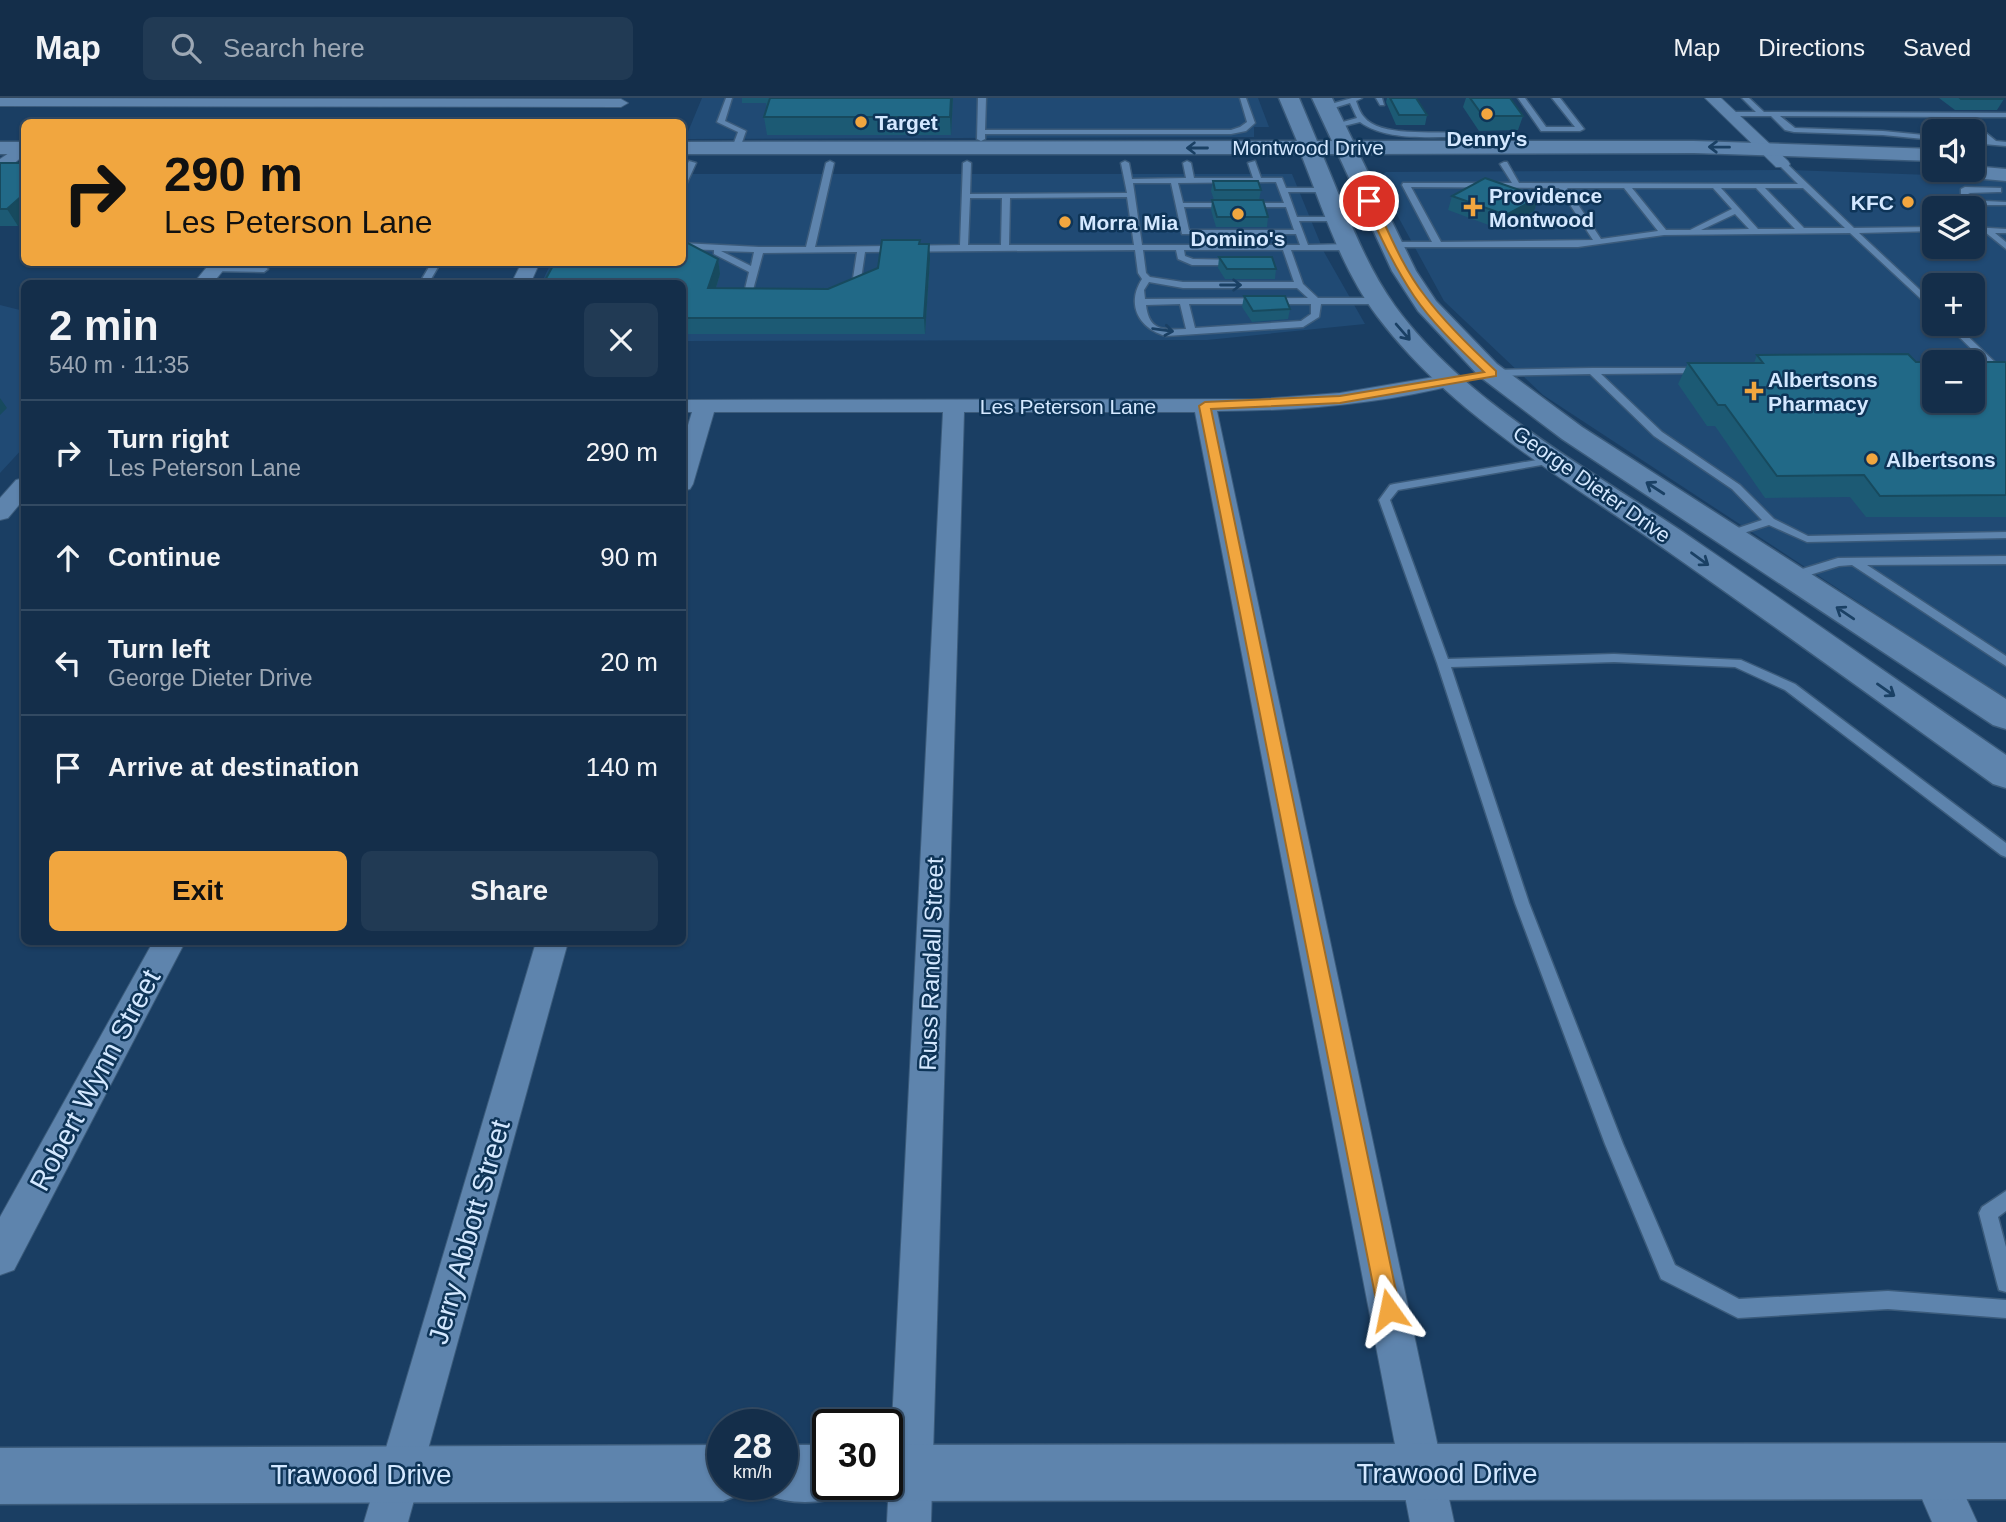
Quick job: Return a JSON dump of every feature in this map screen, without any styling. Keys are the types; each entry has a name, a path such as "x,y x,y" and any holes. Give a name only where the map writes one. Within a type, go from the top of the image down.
{"main road":[{"name":"George Dieter Drive","path":"1289,98 1350,247 1377,300 1407,338 1452,380 1556,459 2006,774"},
{"name":"George Dieter Drive","path":"1325,103 1389,245 1427,306 1492,373 1572,433 2006,716"},
{"name":"Montwood Drive","path":"686,158 830,163 977,151 1127,172 1255,172 1318,167 1344,146 1417,141 1463,147 1766,148 1900,153 1922,162"},
{"name":"Montwood Drive","path":"1344,146 1504,164 1922,166"},
{"name":"Montwood Drive","path":"686,158 736,148 977,151 1318,167"},
{"path":"1985,160 2006,162"},
{"path":"1985,166 2006,167"},
{"name":"Montwood Drive","path":"1985,179 2002,183"},
{"path":"1452,380 1492,373"},
{"name":"Trawood Drive","path":"903,1489 1428,1498 1932,1471 2006,1471"},
{"name":"Trawood Drive","path":"0,1476 393,1498 707,1474"}],"street":[{"path":"1712,98 1782,164"},
{"path":"67,116 85,100"},
{"path":"0,102 623,100"},
{"path":"612,119 623,100"},
{"name":"Les Peterson Lane","path":"694,406 1205,406 1340,399 1452,380"},
{"path":"686,458 694,406"},
{"name":"Russ Randall Street","path":"903,1468 954,406"},
{"path":"1205,406 1428,1498"},
{"path":"0,513 21,488"},
{"name":"Robert Wynn Street","path":"0,1255 167,945"},
{"name":"Jerry Abbott Street","path":"393,1498 551,945"},
{"path":"1932,1471 1955,1522"}],"lane":[{"path":"729,98 721,122 742,131 736,148"},
{"path":"964,248 966,196 977,151 982,98"},
{"path":"977,151 1231,132 1243,129 1251,123 1243,98"},
{"path":"1521,98 1544,129 1580,129"},
{"path":"1556,98 1595,146"},
{"path":"1745,98 1763,115"},
{"path":"1325,103 1356,99 1361,119 1366,124 1394,127 1417,141"},
{"path":"1731,114 2005,116"},
{"path":"1774,115 1791,129 1922,135"},
{"path":"1819,115 1837,131"},
{"path":"1861,115 1883,133 1900,153"},
{"path":"1910,115 1918,121"},
{"path":"1959,115 1994,143"},
{"path":"1344,146 1361,119"},
{"path":"1985,142 2006,144"},
{"path":"810,250 830,163"},
{"path":"1504,164 1517,185"},
{"path":"1782,164 1922,297"},
{"path":"1283,190 1318,167"},
{"path":"1189,172 1174,181 1127,172 1142,273 1147,279 1183,285 1299,285"},
{"path":"1255,172 1279,180 1305,247"},
{"path":"1174,181 1185,232 1300,232"},
{"path":"2002,183 1965,189 1964,194 1984,203 2003,204"},
{"path":"1438,245 1406,185 1805,186"},
{"path":"1561,186 1599,242"},
{"path":"1626,186 1664,233"},
{"path":"1715,186 1755,231"},
{"path":"1758,186 1801,230"},
{"path":"1005,248 1006,195"},
{"path":"966,196 1131,195"},
{"path":"1179,205 1289,205"},
{"path":"1689,232 1737,210"},
{"path":"1294,219 1339,219"},
{"path":"1389,245 1578,244 1664,233 1922,229"},
{"path":"1987,230 2006,231"},
{"path":"1987,230 2006,246"},
{"path":"686,246 760,250 1350,247"},
{"path":"706,246 754,271"},
{"path":"1147,279 1140,290 1141,302 1144,322 1153,330 1191,331 1303,324 1316,315 1316,301 1299,285 1286,247"},
{"path":"1180,248 1181,257 1192,262 1242,262"},
{"path":"760,250 748,293 774,293"},
{"path":"836,293 856,286 861,250"},
{"path":"1279,262 1291,262"},
{"path":"213,272 264,269"},
{"path":"1141,302 1377,300"},
{"path":"1184,302 1191,331"},
{"path":"1964,336 2001,368"},
{"path":"1492,373 1718,370"},
{"path":"1592,371 1658,434 1736,487 1770,521 1807,539 2006,535"},
{"path":"1556,459 1394,487 1384,500 1443,663 1522,903 1614,1144 1668,1272 1738,1309 1888,1300 2006,1309"},
{"path":"1727,535 1770,521"},
{"path":"1790,577 1838,562 2006,560"},
{"path":"1853,561 2006,662"},
{"path":"1443,663 1614,658 1737,663 1790,687 2006,852"},
{"path":"2006,1200 1988,1213 2006,1283"}],"shaded area":[{"path":"702,98 1258,98 1269,127 1254,127 1254,137 686,139"},
{"path":"1790,170 1922,175 1922,182 2006,181 2006,699 1543,395 1444,301 1377,178 1386,172"},
{"path":"686,174 1292,174 1324,252 1365,324 1207,340 686,341 686,280 543,280 550,266 686,266"},
{"path":"0,305 21,310 21,450 0,473"}],"building":[{"path":"770,98 951,98 950,117 764,117"},
{"path":"1390,98 1416,98 1427,115 1399,115"},
{"path":"1470,98 1510,98 1523,116 1483,116"},
{"path":"2002,98 2004,99 1961,99"},
{"path":"0,163 21,163 21,197 7,209 0,209"},
{"path":"1485,178 1539,197 1506,215 1452,196"},
{"path":"1213,181 1258,181 1261,190 1215,190"},
{"path":"1212,200 1263,200 1268,217 1217,217"},
{"path":"882,240 920,240 919,244 929,244 924,318 686,318 686,280 545,280 553,266 686,266 686,242 718,259 708,288 828,289 878,268"},
{"path":"1219,257 1272,257 1276,269 1227,269"},
{"path":"1244,296 1285,296 1290,309 1253,311"},
{"name":"Albertsons","path":"1908,354 1916,362 1922,362 1922,413 1985,413 1985,362 2006,362 2006,495 1880,496 1864,475 1777,476 1725,405 1718,405 1688,363 1763,363 1757,355"}],"place":[{"name":"Denny's","path":"1487,114"},
{"name":"Target","path":"861,122"},
{"name":"KFC","path":"1908,202"},
{"name":"Providence Montwood","path":"1473,207"},
{"name":"Domino's","path":"1238,214"},
{"name":"Morra Mia","path":"1065,222"},
{"name":"Albertsons Pharmacy","path":"1754,391"},
{"name":"Albertsons","path":"1872,459"}],"route":[{"path":"1369,201 1391,249 1427,306 1492,373 1340,399 1205,406 1389,1310"}]}
